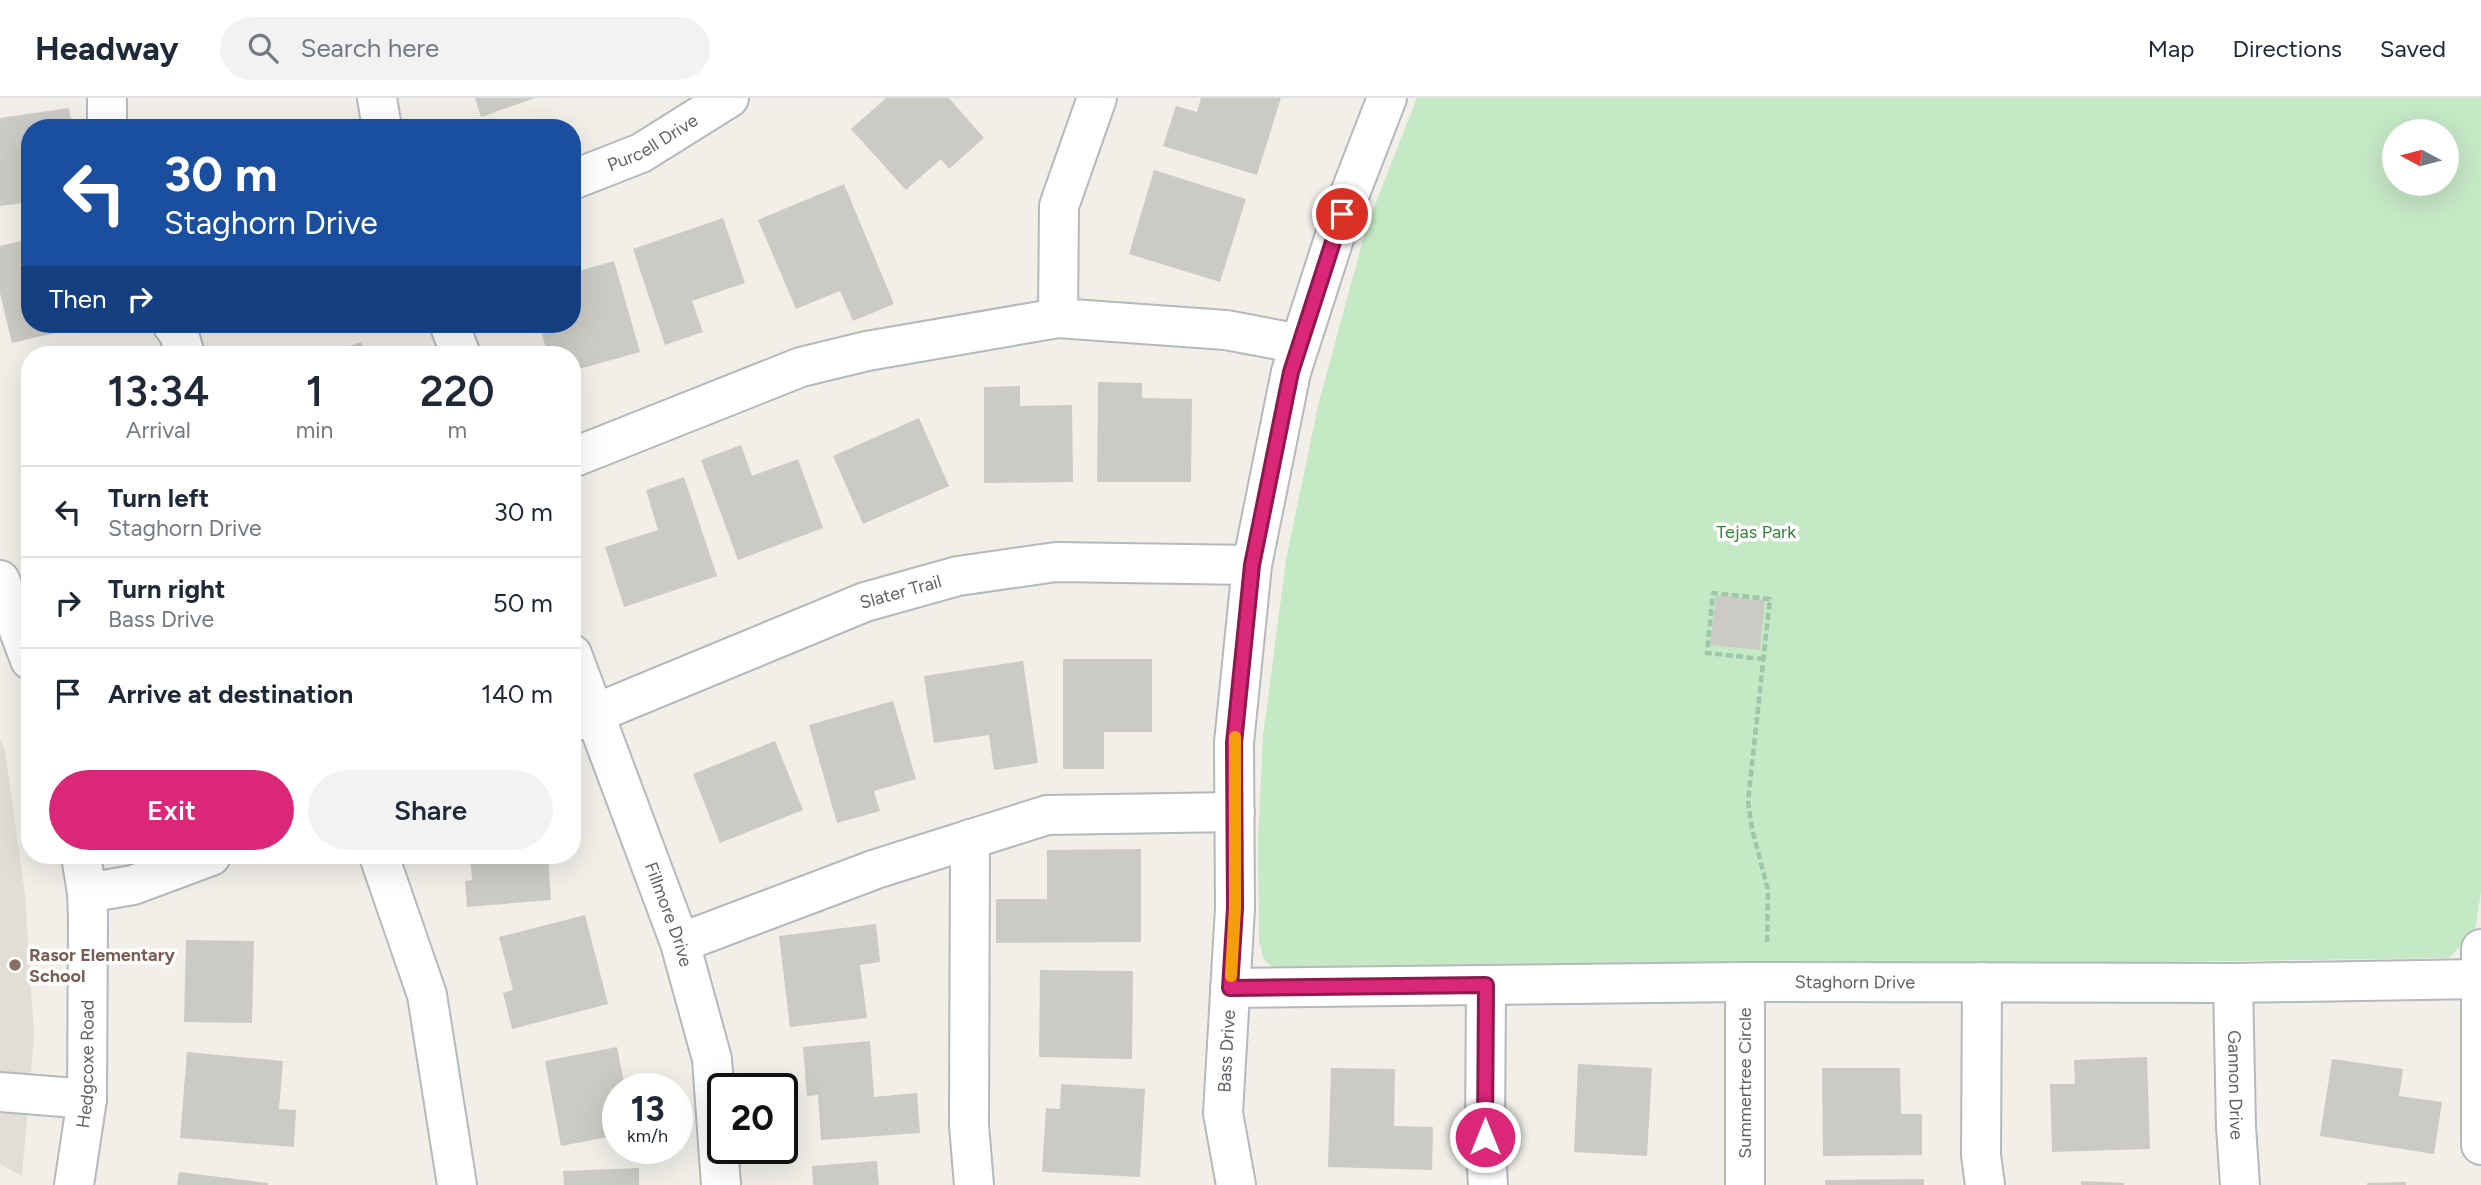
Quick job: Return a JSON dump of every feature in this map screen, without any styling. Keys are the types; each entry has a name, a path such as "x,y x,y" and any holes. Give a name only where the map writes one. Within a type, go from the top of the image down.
{"street":[{"path":"107,98 107,119"},
{"path":"377,98 380,119"},
{"name":"Purcell Drive","path":"581,176 641,153 729,98"},
{"path":"1058,318 1059,206 1097,98"},
{"name":"Bass Drive","path":"1236,1185 1223,1113 1235,908 1234,743 1252,565 1291,372 1342,214 1387,98"},
{"path":"581,454 801,367 867,351 1058,318 1226,330 1300,344"},
{"name":"Slater Trail","path":"583,719 865,602 958,576 1056,562 1252,565"},
{"path":"0,582 21,637"},
{"name":"Fillmore Drive","path":"583,719 680,943 712,1059 721,1185"},
{"path":"680,943 876,869 1047,814 1235,812"},
{"path":"970,839 969,1125 974,1185"},
{"name":"Hedgcoxe Road","path":"74,1185 87,1099 87,893 82,864"},
{"path":"87,893 133,885 189,864"},
{"path":"382,864 427,995 457,1185"},
{"path":"2480,969 2481,1145"},
{"name":"Staghorn Drive","path":"1230,988 1745,982 2233,983 2480,969"},
{"name":"Summertree Circle","path":"1745,982 1745,1185"},
{"path":"1982,982 1982,1156 1985,1185"},
{"name":"Gannon Drive","path":"2233,983 2240,1185"},
{"path":"1486,985 1485,1137 1488,1185"},
{"path":"0,1092 87,1099"}],"path":[{"path":"1764,659 1707,653 1713,593 1770,599 1764,659 1748,801 1752,829 1768,890 1768,942"}],"shaded area":[{"name":"Rasor Elementary School","path":"0,739 5,751 25,894 34,1035 22,1176 0,1164"}],"green space":[{"name":"Tejas Park","path":"1417,98 2481,98 2481,891 2475,931 2449,958 1287,974 1275,969 1264,960 1259,940 1258,840 1263,737 1286,560 1318,406 1367,225"}],"building":[{"path":"475,98 535,98 481,117"},
{"path":"886,98 949,98 984,138 949,169 941,159 906,190 851,129"},
{"path":"1201,98 1281,98 1257,175 1163,146 1176,106 1197,112"},
{"path":"69,108 71,119 21,119 21,203 0,206 0,118"},
{"path":"1154,170 1246,199 1220,282 1129,254"},
{"path":"844,184 894,304 853,321 840,291 796,309 758,220"},
{"path":"723,218 745,283 692,301 703,332 665,345 633,249"},
{"path":"21,241 21,333 54,333 12,343 0,293 0,246"},
{"path":"614,261 640,352 581,368 581,346 545,346 542,333 581,333 581,270"},
{"path":"1098,382 1142,383 1142,398 1192,399 1191,482 1097,482"},
{"path":"1020,386 1020,406 1072,405 1073,482 984,483 984,387"},
{"path":"919,418 949,486 863,524 833,456"},
{"path":"741,445 752,476 798,459 823,528 738,560 701,460"},
{"path":"684,477 717,576 624,607 605,547 658,530 646,490"},
{"path":"1716,595 1765,600 1760,650 1710,645"},
{"path":"1063,659 1152,659 1152,732 1104,732 1104,769 1063,769"},
{"path":"1023,661 1038,763 994,770 989,735 934,743 924,676"},
{"path":"893,701 916,779 874,791 880,811 837,823 809,725"},
{"path":"775,741 803,810 720,843 693,774"},
{"path":"1141,849 1141,942 996,943 996,899 1047,899 1047,850"},
{"path":"471,864 549,864 551,900 467,907 465,881 472,880"},
{"path":"585,915 608,1004 512,1029 503,993 513,990 499,937"},
{"path":"876,924 880,962 860,965 867,1018 790,1027 779,936"},
{"path":"186,940 254,941 252,1023 184,1022"},
{"path":"1040,970 1133,971 1132,1059 1039,1057"},
{"path":"870,1041 874,1097 917,1093 920,1133 821,1140 818,1095 807,1096 803,1047"},
{"path":"617,1047 622,1073 602,1073 602,1138 561,1146 545,1061"},
{"path":"187,1052 283,1061 279,1109 296,1110 294,1147 180,1138"},
{"path":"2147,1057 2150,1149 2052,1152 2050,1084 2075,1084 2074,1060"},
{"path":"2332,1059 2403,1069 2399,1096 2442,1102 2434,1154 2320,1136"},
{"path":"1578,1064 1652,1068 1647,1156 1574,1152"},
{"path":"1331,1068 1395,1069 1394,1126 1433,1127 1432,1170 1328,1167"},
{"path":"1822,1068 1900,1068 1901,1114 1922,1114 1922,1155 1823,1156"},
{"path":"1061,1084 1145,1089 1140,1177 1042,1172 1046,1108 1060,1109"},
{"path":"877,1161 879,1185 813,1185 812,1166"},
{"path":"639,1168 639,1185 564,1185 563,1171"},
{"path":"179,1172 268,1183 268,1185 177,1185"},
{"path":"1924,1179 1924,1185 1825,1185 1825,1180"},
{"path":"2081,1181 2124,1183 2124,1185 2081,1185"},
{"path":"2406,1182 2406,1185 2367,1185 2367,1183"}],"slow traffic":[{"path":"1231,976 1235,908 1235,737"}],"place":[{"name":"Rasor Elementary School","path":"15,965"}],"route":[{"path":"1342,214 1291,372 1252,565 1234,743 1235,908 1230,988 1486,985 1485,1137"}]}
